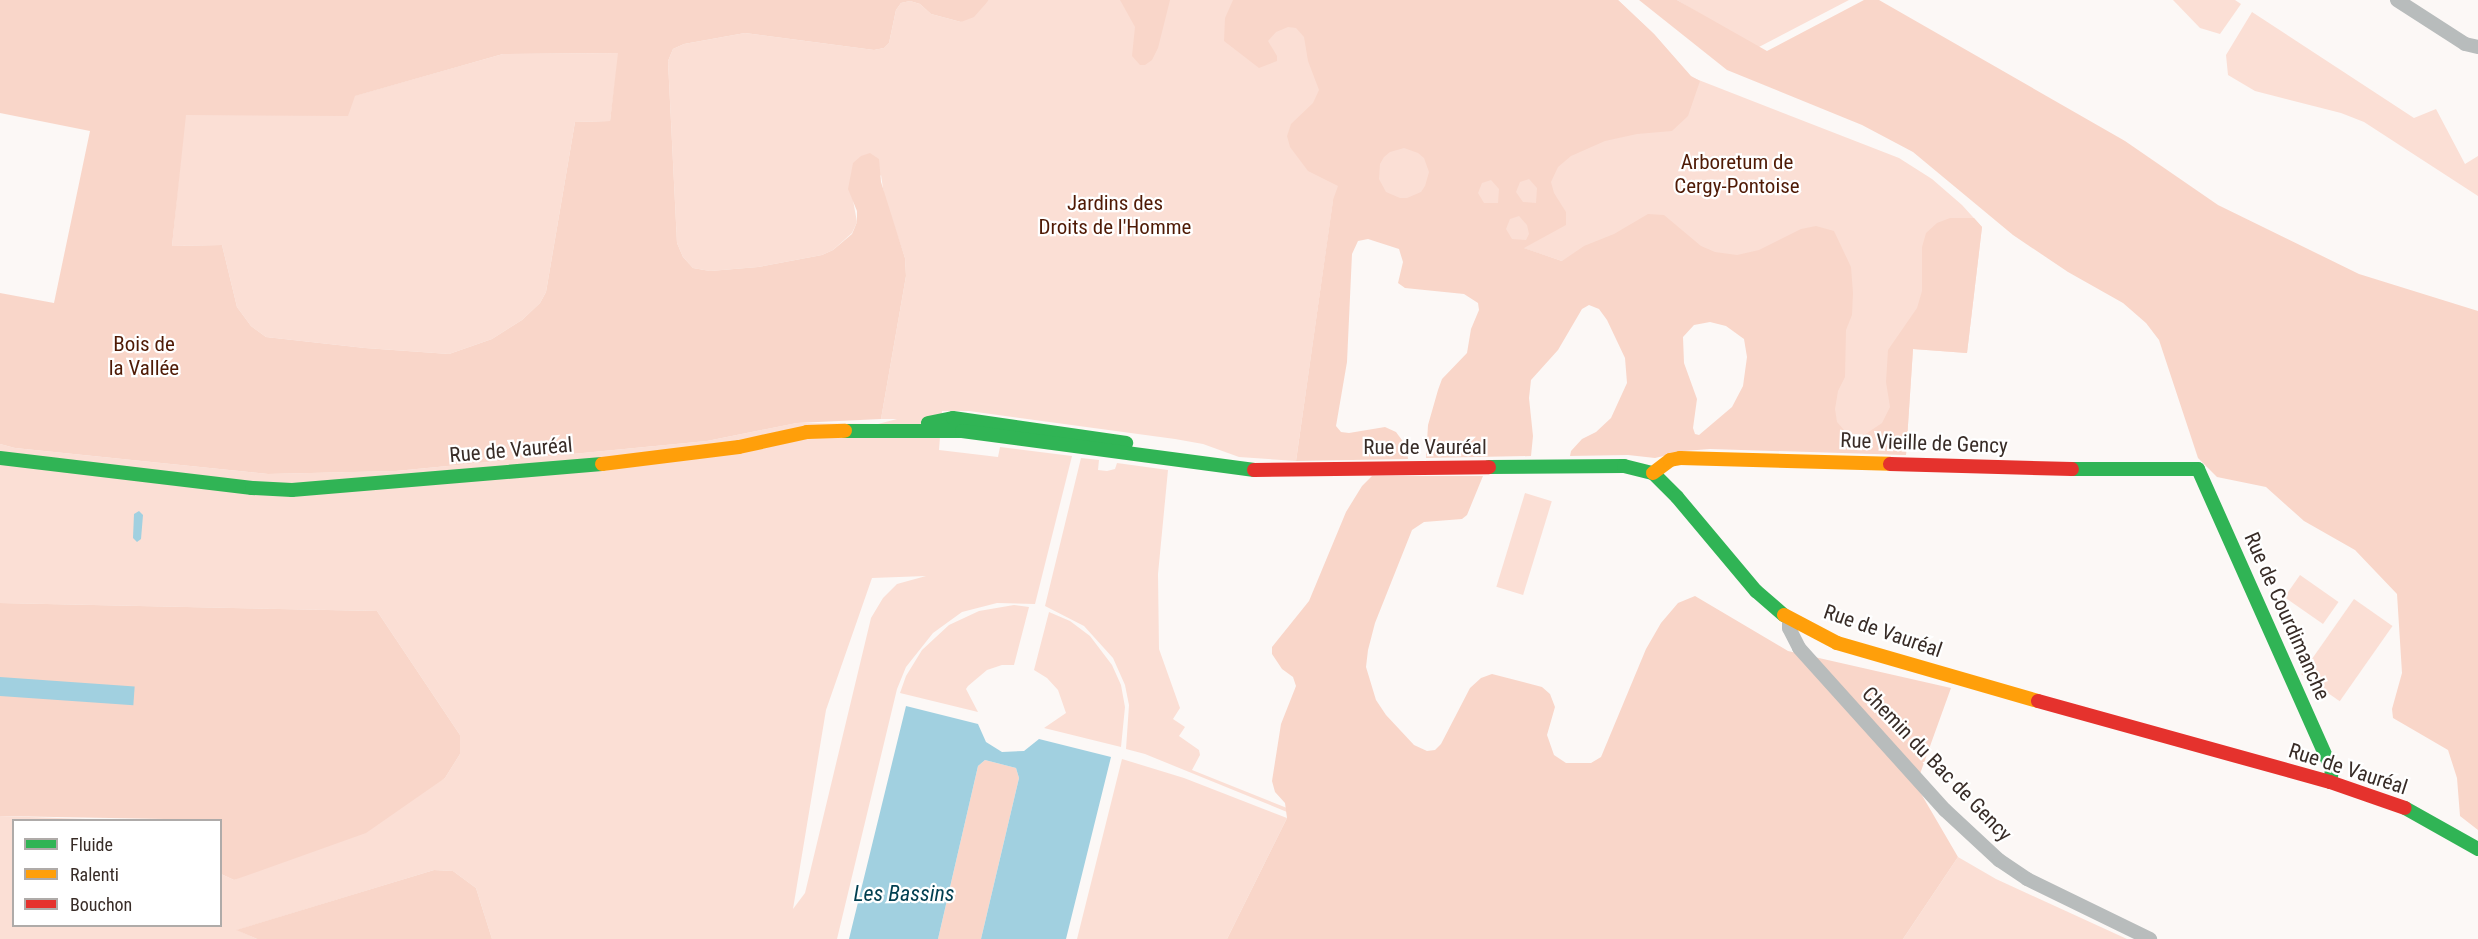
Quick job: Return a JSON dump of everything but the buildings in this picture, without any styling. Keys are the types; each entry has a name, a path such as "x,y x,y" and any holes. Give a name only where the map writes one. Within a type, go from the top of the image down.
{"street":[{"path":"2397,0 2465,44 2478,47"},
{"name":"Rue de Vauréal","path":"0,458 252,488 328,489 637,461 739,447 807,432 897,429 962,431 1240,470 1624,466 1653,473 1677,497 1756,591 1789,618 1837,643 2123,726 2330,782 2402,806 2478,849"},
{"name":"Rue Vieille de Gency","path":"1653,473 1670,460 1680,458 2125,471 2198,469"},
{"name":"Rue de Courdimanche","path":"2198,469 2332,770 2330,782"},
{"name":"Chemin du Bac de Gency","path":"1789,618 1789,628 1799,648 1946,810 2000,860 2027,879 2150,939"}],"green space":[{"name":"Bois de la Vallée","path":"0,0 989,0 974,17 961,22 931,14 920,4 910,1 901,3 896,10 889,43 884,48 874,50 745,33 684,44 673,49 668,61 677,243 683,257 693,268 710,271 758,267 822,255 833,250 852,234 857,222 857,211 848,189 853,163 861,156 870,153 879,159 881,182 905,258 906,276 881,419 797,423 707,441 396,471 268,474 15,448 0,444 0,293 54,303 90,131 0,113","holes":["618,53 610,121 575,122 546,292 540,303 522,320 492,339 449,354 266,337 251,326 237,307 222,245 172,246 186,115 348,116 355,96 503,54"]},
{"path":"989,0 1618,0 1654,34 1691,77 1899,158 1932,179 1962,205 1982,227 1967,353 1913,349 1906,455 1819,451 1819,324 1586,269 1523,248 1333,201 1296,461 1239,457 1203,444 1175,439 969,411 942,411 939,450 998,457 1000,447 1072,456 1035,604 997,603 962,612 933,633 906,667 897,689 837,939 492,939 476,888 453,871 434,870 237,930 257,939 0,939 0,816 86,819 12,819 12,927 222,927 222,874 234,880 445,778 460,754 460,735 377,611 0,603 0,444 15,448 268,474 396,471 707,441 797,423 878,424 897,419 881,419 906,276 905,258 884,195 881,175 853,200 857,222 852,233 833,250 822,255 758,267 710,271 693,268 683,257 677,243 668,61 673,49 684,44 745,33 874,50 884,48 889,43 896,10 901,3 910,1 920,4 931,14 961,22","holes":["926,576 897,584 883,598 871,618 805,893 793,909 826,710 872,578"]},
{"path":"1120,0 1170,0 1158,48 1152,60 1145,65 1140,65 1132,56 1135,27"},
{"path":"1233,0 1618,0 1654,34 1691,76 1700,81 1688,116 1672,131 1637,134 1605,141 1571,156 1558,167 1551,182 1554,193 1566,212 1566,225 1524,248 1562,261 1584,246 1614,234 1648,214 1664,215 1701,246 1715,252 1737,255 1759,250 1801,229 1816,226 1834,231 1851,267 1853,293 1852,315 1846,330 1845,377 1838,391 1835,409 1837,422 1844,430 1852,435 1864,435 1882,423 1890,407 1886,382 1888,350 1917,308 1922,291 1922,247 1926,233 1937,223 1950,218 1974,218 1982,227 1967,353 1913,349 1906,455 1710,449 1685,451 1655,458 1628,455 1570,456 1571,451 1582,439 1596,432 1611,418 1627,383 1625,358 1607,320 1599,309 1589,305 1582,309 1558,350 1531,380 1529,398 1533,436 1531,456 1426,458 1428,425 1438,390 1442,379 1467,353 1471,329 1479,310 1478,303 1464,294 1405,288 1398,283 1403,262 1399,249 1368,239 1358,241 1352,254 1347,362 1336,426 1341,432 1349,433 1385,427 1396,432 1407,447 1408,459 1296,461 1333,200 1338,186 1308,171 1290,147 1287,136 1291,124 1313,103 1319,90 1308,61 1304,37 1296,28 1288,27 1276,32 1268,41 1277,56 1277,61 1259,68 1224,41 1225,18","holes":["1404,148 1424,158 1429,172 1421,192 1407,198 1400,198 1386,192 1379,179 1380,164 1390,152","1529,179 1537,188 1536,203 1523,202 1516,192 1520,182","1491,180 1499,189 1498,203 1484,203 1478,193 1482,183","1519,216 1527,225 1529,234 1526,240 1512,239 1506,229 1510,219","1710,322 1726,326 1744,339 1747,357 1743,386 1732,407 1699,435 1695,434 1693,428 1697,399 1684,363 1683,337 1694,325"]},
{"path":"1639,0 1677,0 1767,51 1864,0 1879,0 2125,141 2218,205 2359,274 2478,311 2478,830 2460,816 2457,778 2448,750 2393,718 2392,709 2402,673 2397,594 2355,550 2304,521 2266,487 2217,477 2198,458 2159,340 2146,323 2123,303 2068,272 2013,235 1913,152 1862,125 1727,70"},
{"path":"1677,0 1849,0 1757,48"},
{"path":"2173,0 2235,0 2241,4 2220,34 2200,28"},
{"path":"2252,12 2414,118 2436,109 2465,164 2478,156 2478,196 2364,122 2341,113 2255,91 2228,75 2226,55"},
{"path":"619,53 610,121 575,122 546,292 540,303 522,320 492,339 449,354 266,337 251,326 237,307 222,245 172,246 185,115 347,115 354,96 503,54"},
{"path":"1081,458 1099,460 1098,470 1115,469 1117,463 1168,470 1158,574 1159,649 1180,708 1173,719 1185,727 1179,736 1199,750 1200,755 1192,770 1287,808 1287,812 1145,754 1126,749 1129,705 1125,685 1113,658 1084,626 1045,606"},
{"path":"1372,476 1483,476 1467,515 1462,519 1424,522 1412,530 1375,623 1368,650 1366,667 1376,700 1386,715 1414,745 1427,751 1435,750 1441,744 1470,688 1481,678 1492,674 1542,687 1550,694 1555,707 1547,735 1554,755 1566,763 1591,763 1601,757 1646,649 1661,623 1678,603 1695,596 1788,651 1951,688 1916,785 1958,857 1903,939 1227,939 1287,818 1285,803 1275,792 1272,781 1281,724 1296,686 1293,677 1282,669 1272,654 1272,647 1309,601 1346,512 1362,486"},
{"path":"1525,493 1552,501 1523,595 1496,587"},
{"path":"2300,575 2339,602 2323,624 2285,597"},
{"path":"2354,599 2393,626 2340,701 2301,674"},
{"path":"0,603 377,611 460,735 460,754 445,778 366,833 234,880 222,874 222,819 0,816"},
{"path":"1014,605 1029,607 1014,665 1002,665 987,670 968,686 966,689 978,712 900,693 906,676 922,650 949,625 979,611"},
{"path":"1049,612 1070,621 1090,636 1112,665 1121,685 1125,707 1121,747 1044,728 1066,713 1058,690 1047,678 1034,670"},
{"path":"1122,759 1184,778 1287,818 1227,939 1077,939"},
{"path":"985,760 1016,768 1019,778 981,939 938,939 978,766"},
{"path":"1958,857 1996,879 2127,939 1903,939"},
{"path":"434,870 453,871 476,888 492,939 257,939 236,930"}],"water":[{"path":"139,511 143,515 141,539 137,542 133,538 134,514"},
{"path":"0,677 135,686 133,705 0,696"},
{"name":"Les Bassins","path":"906,706 978,724 986,742 1002,752 1024,751 1039,739 1111,757 1066,939 981,939 1019,778 1016,768 985,760 978,766 938,939 849,939"}],"traffic: fast":[{"path":"928,423 953,418 1126,443"},
{"path":"845,431 962,431 1254,470"},
{"path":"0,458 252,488 292,490 602,464"},
{"path":"1489,467 1624,466 1653,473 1677,497 1756,591 1784,615"},
{"path":"2072,469 2198,469 2332,770 2330,782"},
{"path":"2405,808 2478,849"}],"traffic: slow":[{"path":"602,464 739,447 807,432 845,431"},
{"path":"1653,473 1670,460 1680,458 1890,464"},
{"path":"1784,615 1837,643 2038,701"}],"traffic: jam":[{"path":"1890,464 2072,469"},
{"path":"1254,470 1489,467"},
{"path":"2038,701 2330,782 2405,808"}],"park label":[{"name":"Arboretum de Cergy‐Pontoise","path":"1737,174"},
{"name":"Jardins des Droits de l'Homme","path":"1115,215"}]}
